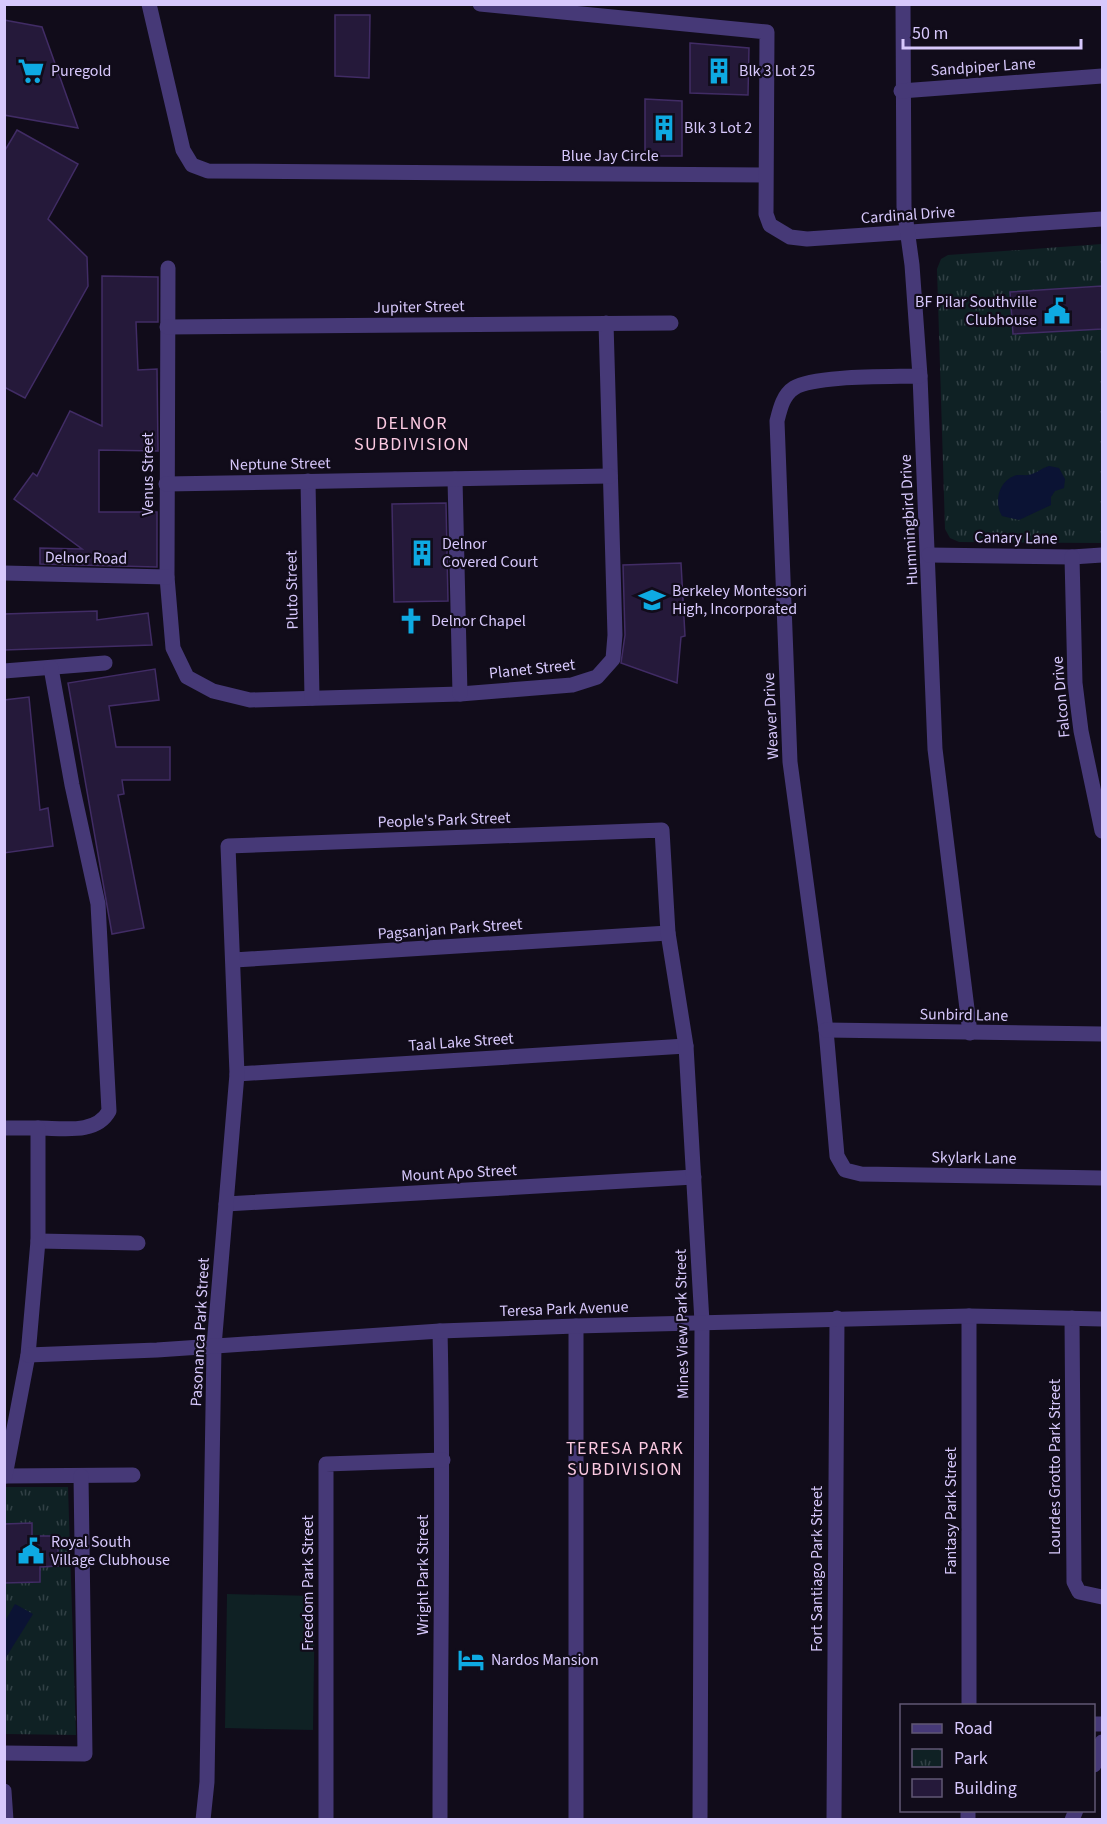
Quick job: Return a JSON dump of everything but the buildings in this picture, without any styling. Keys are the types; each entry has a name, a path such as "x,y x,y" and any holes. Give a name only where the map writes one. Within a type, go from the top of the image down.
{"street":[{"name":"Blue Jay Circle","path":"149,4 183,150 192,165 208,171 765,175"},
{"path":"480,4 767,32 765,175"},
{"name":"Hummingbird Drive","path":"903,4 901,91 904,207 909,233 920,376 929,555 935,749 970,1033"},
{"name":"Sandpiper Lane","path":"901,91 1102,76"},
{"name":"Cardinal Drive","path":"765,175 766,214 770,225 790,237 807,239 1102,219"},
{"name":"Venus Street","path":"168,268 167,577 173,648 187,677"},
{"name":"Planet Street","path":"187,677 213,691 250,700 460,694 572,685 597,677 613,659 606,323"},
{"name":"Jupiter Street","path":"167,327 671,323"},
{"name":"Weaver Drive","path":"845,1170 837,1156 826,1030 790,762 777,421 782,402 792,389 809,382 920,376"},
{"name":"Neptune Street","path":"166,484 610,476"},
{"path":"455,479 460,694"},
{"name":"Pluto Street","path":"308,481 312,698"},
{"name":"Canary Lane","path":"929,555 1072,557 1102,555"},
{"name":"Falcon Drive","path":"1072,557 1075,683 1081,731 1102,831"},
{"name":"Delnor Road","path":"4,573 167,577"},
{"path":"4,671 105,663"},
{"path":"4,1128 92,1127 104,1122 109,1111 98,904 72,785 51,668"},
{"name":"People's Park Street","path":"228,846 662,830"},
{"name":"Mines View Park Street","path":"662,830 668,933 686,1046 702,1322 700,1820"},
{"name":"Pasonanca Park Street","path":"203,1820 208,1748 214,1346 237,1074 228,846"},
{"name":"Pagsanjan Park Street","path":"234,960 668,933"},
{"name":"Sunbird Lane","path":"826,1030 1102,1034"},
{"name":"Taal Lake Street","path":"237,1074 686,1046"},
{"path":"38,1128 38,1241 28,1355 4,1476 133,1475"},
{"name":"Skylark Lane","path":"845,1170 861,1174 1102,1178"},
{"name":"Mount Apo Street","path":"226,1204 694,1177"},
{"path":"38,1241 138,1243"},
{"name":"Teresa Park Avenue","path":"28,1355 214,1346 440,1331 576,1326 969,1316 1102,1319"},
{"name":"Fantasy Park Street","path":"969,1316 969,1704"},
{"name":"Fort Santiago Park Street","path":"834,1820 837,1318"},
{"name":"Lourdes Grotto Park Street","path":"1072,1318 1074,1582 1079,1592 1102,1597"},
{"path":"576,1326 576,1820"},
{"name":"Wright Park Street","path":"440,1331 443,1460 440,1540 440,1820"},
{"name":"Freedom Park Street","path":"326,1820 326,1464 443,1460"},
{"path":"4,1754 85,1754 81,1476"},
{"path":"1095,1762 1102,1742"},
{"path":"4,1791 6,1820"}],"green space":[{"path":"1102,244 1102,543 959,542 950,538 945,529 937,269 941,259 948,255"},
{"path":"5,1487 68,1487 76,1735 5,1734"},
{"path":"227,1594 315,1596 313,1730 225,1728"}],"water":[{"path":"1049,466 1059,468 1065,479 1064,488 1055,491 1051,497 1051,505 1019,520 1002,516 998,499 1004,483 1014,476 1031,474"},
{"path":"15,1604 33,1614 5,1659 5,1621"}],"place":[{"name":"Puregold","path":"31,71"},
{"name":"Blk 3 Lot 25","path":"719,71"},
{"name":"Blk 3 Lot 2","path":"664,128"},
{"name":"BF Pilar Southville Clubhouse","path":"1057,311"},
{"name":"Delnor Covered Court","path":"422,553"},
{"name":"Berkeley Montessori High, Incorporated","path":"652,600"},
{"name":"Delnor Chapel","path":"411,621"},
{"name":"Royal South Village Clubhouse","path":"31,1551"},
{"name":"Nardos Mansion","path":"471,1660"}],"district":[{"name":"DELNOR SUBDIVISION","path":"412,433"},
{"name":"TERESA PARK SUBDIVISION","path":"625,1458"}]}
